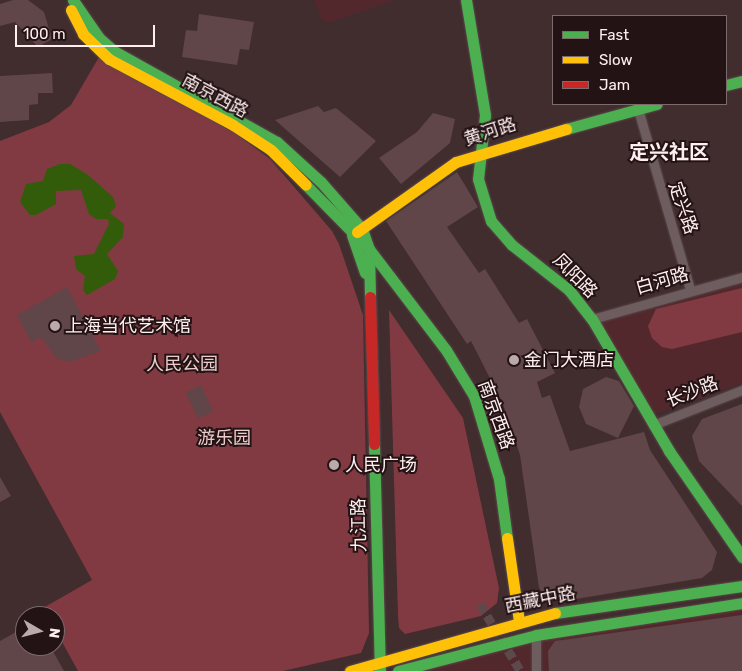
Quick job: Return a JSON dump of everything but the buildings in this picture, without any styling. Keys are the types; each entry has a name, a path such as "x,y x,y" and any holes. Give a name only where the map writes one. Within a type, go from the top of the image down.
{"main road":[{"name":"南京西路","path":"68,0 80,29 100,52 256,139 298,175 357,232"},
{"name":"南京西路","path":"73,0 99,38 114,51 278,142 321,182 446,350 474,396 499,479 519,621"},
{"name":"凤阳路","path":"466,0 485,115 483,151 478,180 491,221 512,244 569,290 592,319 653,425 742,557"},
{"path":"727,85 742,81"},
{"name":"黄河路","path":"357,232 456,162 483,151 653,105"},
{"name":"九江路","path":"357,232 370,288"},
{"name":"九江路","path":"369,249 380,666"},
{"name":"西藏中路","path":"350,671 380,666 519,621 742,586"},
{"name":"西藏中路","path":"398,671 536,635 742,604"}],"street":[{"name":"定兴路","path":"638,109 690,289"},
{"name":"白河路","path":"592,319 690,289 742,277"},
{"name":"长沙路","path":"653,425 742,390"},
{"path":"536,635 536,671"}],"shaded area":[{"path":"314,0 395,0 328,23 321,19"},
{"path":"60,164 70,164 88,175 113,197 116,206 110,213 124,224 123,237 107,254 118,271 115,279 87,295 83,290 85,276 76,269 74,256 94,254 109,224 108,219 96,219 89,214 81,190 56,191 56,204 36,215 30,215 20,202 26,184 43,181 47,169"},
{"path":"742,283 742,383 655,414 600,322"},
{"path":"742,604 742,671 398,671 536,635"}],"green space":[{"name":"人民公园","path":"99,57 228,128 270,159 332,231 339,244 363,315 369,633 361,653 283,671 78,671 65,647 65,606 46,606 92,580 0,412 0,141 49,122 71,105"},
{"path":"742,288 742,332 672,349 662,347 652,338 648,326 656,309"},
{"path":"389,310 463,418 499,588 497,603 481,616 405,634 399,628 398,616"}],"tunnel":[{"path":"480,604 520,670"}],"traffic: fast":[{"path":"73,0 99,38 114,51 277,142 321,182 362,229 369,249 370,297"},
{"path":"466,0 485,115 478,179 491,221 512,245 569,290 592,319 669,451 742,557"},
{"path":"727,85 742,81"},
{"path":"566,129 653,105"},
{"path":"306,185 369,249 446,350 474,396 499,479 507,538"},
{"path":"352,235 365,273"},
{"path":"374,444 380,671"},
{"path":"555,613 742,586"},
{"path":"398,671 536,635 742,603"}],"traffic: slow":[{"path":"71,10 83,34 109,59 233,125 271,150 306,185"},
{"path":"357,232 456,162 566,129"},
{"path":"507,538 519,621"},
{"path":"350,671 555,613"}],"traffic: jam":[{"path":"370,297 374,444"}],"place":[{"name":"上海当代艺术馆","path":"55,326"},
{"name":"金门大酒店","path":"514,360"},
{"name":"人民广场","path":"334,465"}],"district":[{"name":"定兴社区","path":"669,152"}],"park label":[{"name":"游乐园","path":"224,438"}]}
